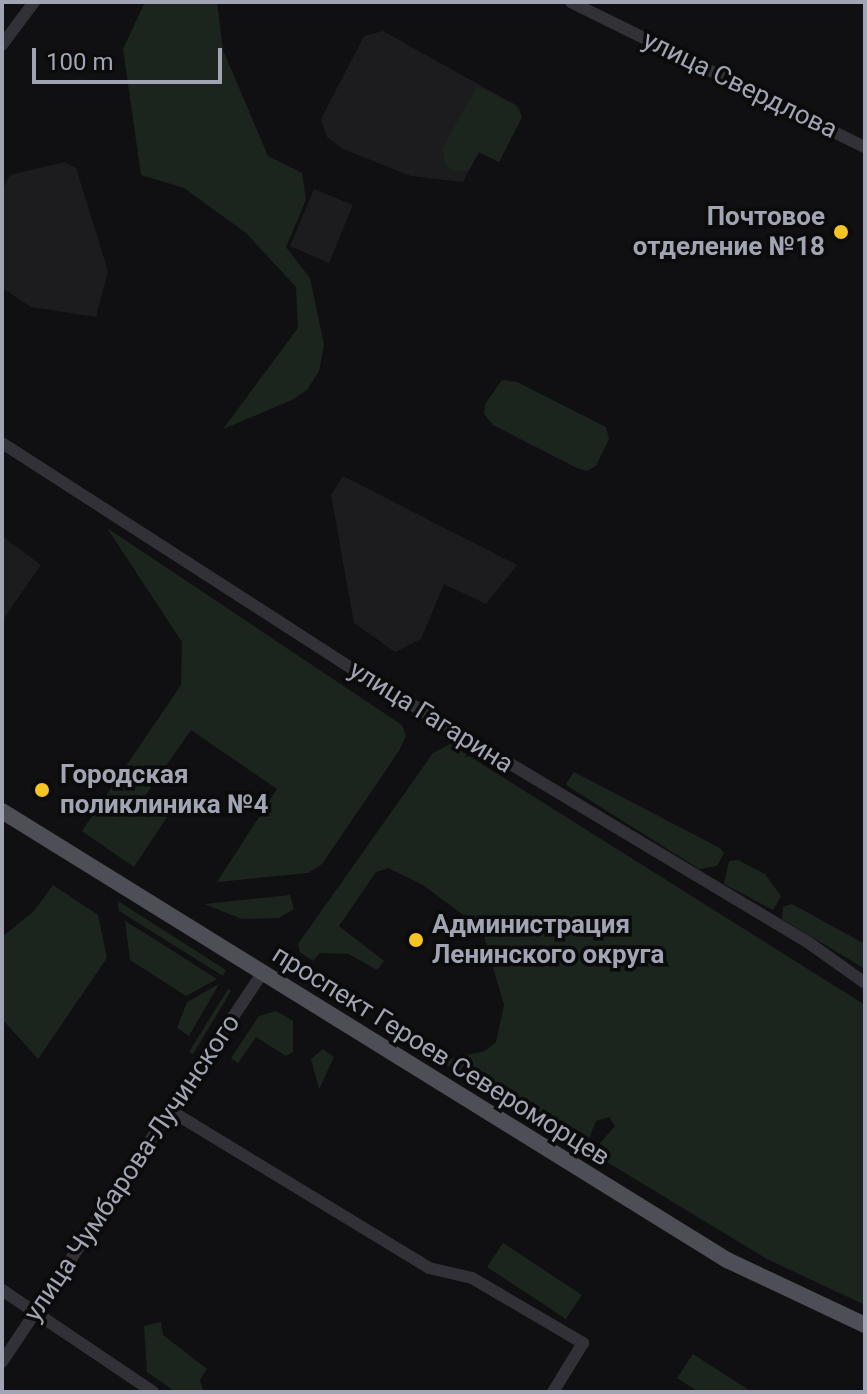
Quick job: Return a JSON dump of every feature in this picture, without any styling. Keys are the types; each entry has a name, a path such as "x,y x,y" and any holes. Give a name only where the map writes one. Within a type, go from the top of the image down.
{"main road":[{"name":"проспект Героев Североморцев","path":"2,811 727,1260 865,1325"}],"street":[{"path":"2,45 34,2"},
{"name":"улица Свердлова","path":"571,2 865,147"},
{"name":"улица Гагарина","path":"2,443 364,676 809,943 865,983"},
{"name":"улица Чумбарова-Лучинского","path":"2,1362 262,974"},
{"path":"171,1111 429,1268 472,1278 583,1343 553,1392"},
{"path":"2,1290 153,1392"}],"shaded area":[{"path":"145,2 217,2 223,50 268,156 302,173 306,200 286,247 310,278 324,345 319,371 307,390 292,400 223,429 298,328 296,287 246,233 184,188 141,175 123,49"},
{"path":"383,31 519,107 522,117 499,162 479,152 463,182 411,176 343,149 327,137 321,119 364,36"},
{"path":"477,86 514,104 522,117 499,162 479,152 469,170 456,172 445,164 442,149"},
{"path":"65,162 76,168 108,271 96,317 31,307 2,288 2,191 10,175"},
{"path":"314,189 353,205 329,263 290,246"},
{"path":"502,380 517,382 606,427 609,439 596,466 587,471 577,468 493,425 484,414 485,404"},
{"path":"343,476 517,565 486,604 444,584 421,639 395,652 354,623 331,495"},
{"path":"107,528 402,725 406,736 399,751 322,864 308,873 217,882 277,789 191,730 143,799 167,817 134,867 82,831 181,685 182,642"},
{"path":"2,536 41,565 2,621"},
{"path":"450,744 865,1005 865,1305 767,1259 597,1156 595,1149 615,1126 609,1117 596,1121 588,1141 581,1144 440,1061 485,1051 496,1042 504,1005 482,929 423,885 388,868 376,872 339,926 384,961 377,970 349,954 320,953 313,961 300,952 298,944 433,753"},
{"path":"574,772 720,848 724,853 717,866 699,869 569,787 566,784"},
{"path":"738,860 765,874 781,896 773,910 724,884 729,861"},
{"path":"53,885 98,915 107,958 38,1059 2,1019 2,937 34,911"},
{"path":"290,895 294,909 279,918 242,919 204,904"},
{"path":"118,901 226,970 223,976 119,911"},
{"path":"792,904 865,944 865,969 782,919 783,907"},
{"path":"125,921 217,979 186,996 130,960"},
{"path":"219,984 189,1036 177,1028 187,1002"},
{"path":"228,989 231,991 193,1054 189,1052"},
{"path":"276,1011 293,1021 293,1052 286,1056 256,1037 238,1063 231,1058 259,1016"},
{"path":"323,1049 334,1057 319,1089 311,1059"},
{"path":"503,1243 582,1295 566,1319 487,1267"},
{"path":"161,1322 163,1335 207,1369 200,1380 204,1392 176,1392 147,1372 144,1326"},
{"path":"693,1354 752,1392 699,1392 677,1378"}],"place":[{"name":"Почтовое отделение №18","path":"841,232"},
{"name":"Городская поликлиника №4","path":"42,790"},
{"name":"Администрация Ленинского округа","path":"416,940"}]}
